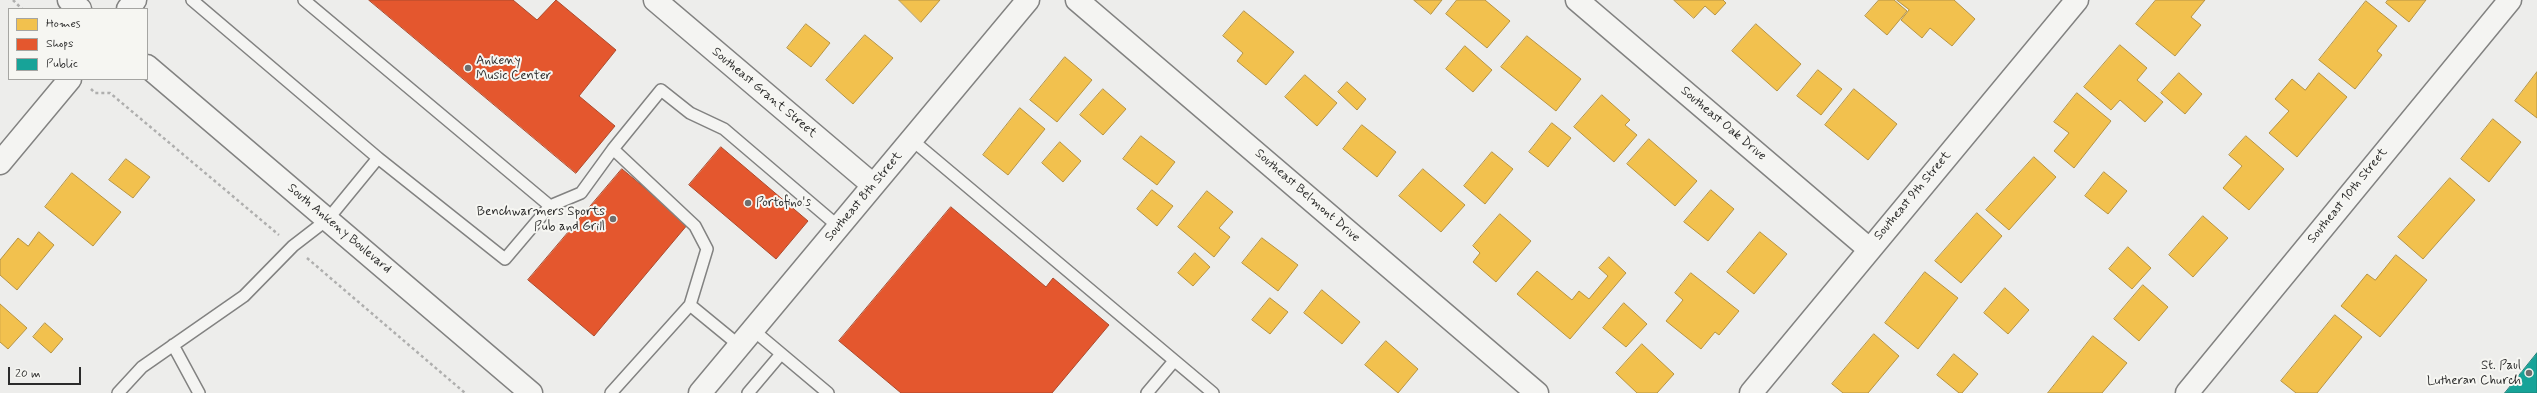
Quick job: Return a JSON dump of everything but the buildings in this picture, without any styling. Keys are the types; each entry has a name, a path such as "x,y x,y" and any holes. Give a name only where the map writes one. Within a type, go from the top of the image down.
{"street":[{"path":"69,0 79,8"},
{"path":"129,8 135,0"},
{"name":"Southeast Grant Street","path":"655,0 873,185"},
{"name":"Southeast 8th Street","path":"700,393 1028,0"},
{"name":"Southeast Belmont Drive","path":"1077,0 1537,393"},
{"name":"Southeast Oak Drive","path":"1577,0 1869,249"},
{"name":"Southeast 9th Street","path":"1750,393 2077,0"},
{"name":"Southeast 10th Street","path":"2187,393 2510,0"},
{"name":"South Ankeny Boulevard","path":"148,67 531,393"},
{"path":"0,163 78,82"}],"lane":[{"path":"192,0 378,158 505,259 550,206 581,193 613,149 661,90 690,114 724,129 839,227"},
{"path":"304,0 550,206"},
{"path":"912,140 1213,393"},
{"path":"611,393 690,305 706,249 695,226 613,149"},
{"path":"118,393 142,367 244,296 293,246 328,219 378,158"},
{"path":"690,305 746,338 781,354 828,393"},
{"path":"173,345 199,393"},
{"path":"748,393 781,354"},
{"path":"1147,393 1174,361"}],"path":[{"path":"13,0 21,8"},
{"path":"78,82 95,93 110,93 293,246 465,393"}],"place":[{"name":"Ankeny Music Center","path":"468,68"},
{"name":"Portofino's","path":"748,203"},
{"name":"Benchwarmers Sports Pub and Grill","path":"613,219"},
{"name":"St. Paul Lutheran Church","path":"2529,373"}]}
